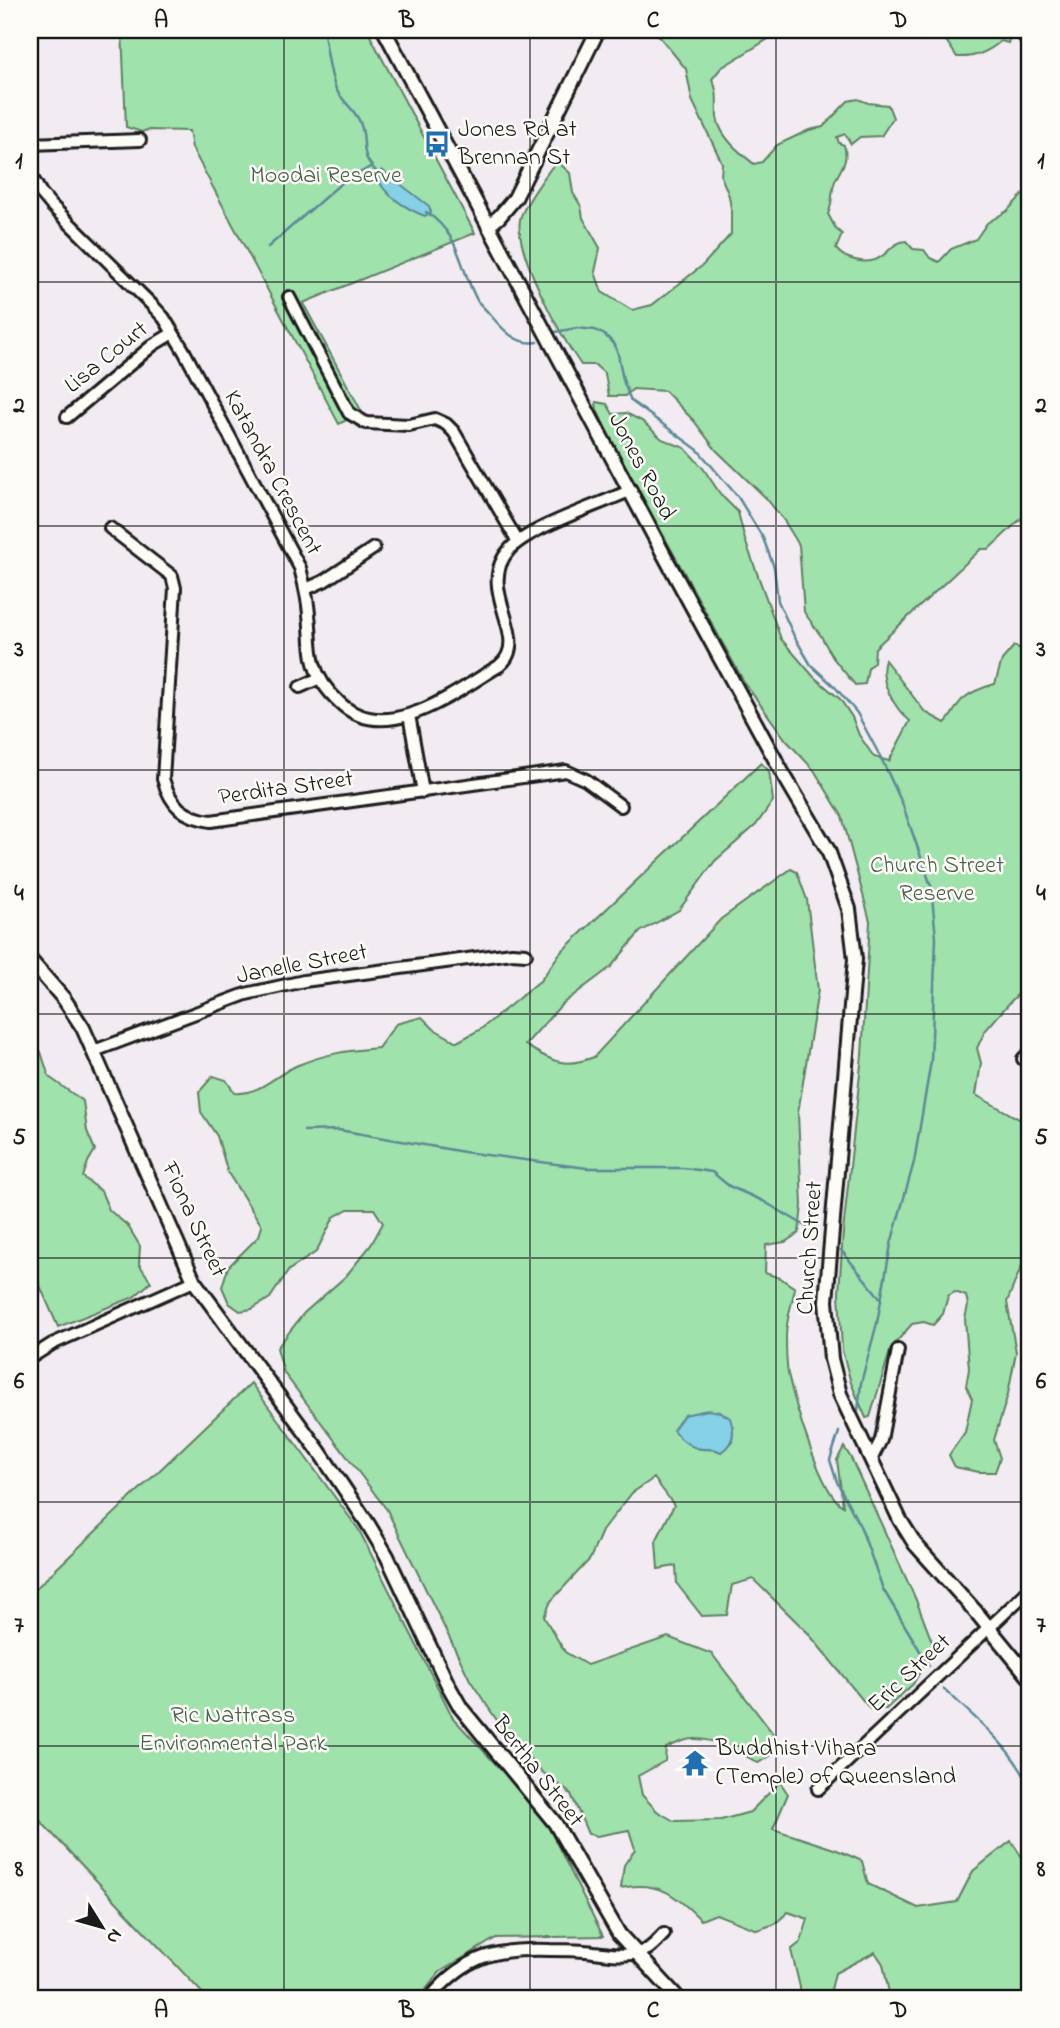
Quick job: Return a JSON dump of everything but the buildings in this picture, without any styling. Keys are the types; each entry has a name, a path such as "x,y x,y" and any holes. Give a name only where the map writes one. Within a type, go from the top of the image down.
{"main road":[{"path":"1024,30 1030,42"}],"street":[{"name":"Jones Road","path":"384,30 782,772 828,850 842,884 852,928"},
{"path":"488,226 514,198 598,30"},
{"path":"30,144 140,141"},
{"name":"Katandra Crescent","path":"31,180 51,205 153,306 173,333 292,551 306,589 314,662 329,693 345,708 361,716 376,719 409,715 428,707 506,660 512,645 498,591 502,560 518,542 539,530 631,490"},
{"path":"289,297 349,413 366,423 409,425 435,419 446,424 454,432 518,542"},
{"name":"Lisa Court","path":"67,417 153,345 173,333"},
{"name":"Perdita Street","path":"110,528 173,576 175,588 163,779 176,807 195,818 211,821 566,771 586,780 621,806"},
{"path":"306,589 374,548"},
{"path":"300,687 320,678"},
{"path":"409,715 423,792"},
{"name":"Church Street","path":"852,928 854,992 829,1274 827,1328 840,1394 900,1520 915,1544 1030,1678"},
{"name":"Janelle Street","path":"94,1051 246,994 304,981 512,953 526,954"},
{"name":"Fiona Street","path":"30,960 83,1028 194,1280 341,1482 387,1556"},
{"path":"30,1358 51,1344 194,1280"},
{"path":"871,1460 881,1440 898,1350"},
{"name":"Bertha Street","path":"387,1556 461,1708 555,1823 608,1917 636,1953 678,1998"},
{"name":"Eric Street","path":"818,1789 1030,1589"},
{"path":"430,1998 449,1978 471,1962 495,1952 518,1949 591,1951 616,1955 636,1953 648,1949 664,1934"}],"green space":[{"name":"Moodai Reserve","path":"122,30 367,30 475,233 303,303 362,412 339,424 192,148 189,131 142,132 126,127"},
{"path":"654,30 770,30 768,39 721,68 712,79 716,93 717,117 722,131 731,144 754,164 762,162 777,145 809,130 823,127 848,101 858,99 888,105 893,118 881,136 860,137 851,144 845,134 837,137 839,143 844,145 846,156 834,185 828,214 842,234 836,249 847,257 865,262 873,261 900,242 906,241 913,249 924,250 930,258 939,262 951,249 976,239 987,223 1007,211 1030,187 1030,510 989,549 981,549 875,648 874,662 868,668 865,684 855,685 833,658 804,612 799,545 785,522 766,498 716,450 694,421 665,391 633,389 625,396 609,396 605,374 595,365 581,365 563,335 541,294 524,252 520,234 521,215 551,168 559,163 570,173 573,193 581,206 583,218 600,248 595,272 602,292 632,310 652,305 703,265 731,234 731,209 721,176 722,163 692,100 686,69"},
{"path":"944,30 1012,31 1008,43 1001,41 981,54 957,57 943,36"},
{"name":"Church Street Reserve","path":"596,402 607,404 613,414 626,413 642,421 662,439 685,448 703,468 721,495 738,512 745,540 781,639 814,677 840,699 874,757 889,761 910,721 889,694 884,677 885,660 925,712 945,723 966,696 995,684 1002,660 1014,646 1030,653 1030,983 985,1031 977,1048 981,1063 976,1095 1030,1125 1030,1245 1007,1302 1016,1352 1008,1394 994,1440 1000,1458 995,1472 955,1467 949,1455 965,1432 972,1399 966,1386 969,1369 966,1296 955,1292 948,1296 943,1314 933,1325 924,1322 912,1324 891,1348 870,1417 866,1418 851,1383 842,1350 839,1293 862,1055 870,921 842,816 814,770 786,740 744,682 609,436"},
{"path":"761,763 769,771 773,801 756,825 715,861 679,910 640,932 611,967 562,1004 525,1045 558,1062 583,1061 594,1057 721,919 791,869 797,872 807,900 818,990 798,1113 802,1205 799,1233 785,1242 766,1245 765,1273 780,1278 795,1288 786,1330 787,1369 802,1424 826,1484 843,1506 837,1460 844,1447 916,1600 934,1647 913,1684 886,1709 870,1709 808,1633 753,1579 732,1585 727,1615 702,1616 677,1584 676,1566 658,1569 656,1541 674,1505 654,1478 632,1493 602,1531 590,1559 551,1601 544,1617 565,1652 587,1665 668,1637 712,1654 777,1739 770,1756 758,1763 727,1746 701,1739 686,1740 666,1748 665,1761 638,1776 642,1795 657,1811 674,1821 721,1820 750,1812 780,1782 788,1794 773,1829 862,1861 868,1884 918,1908 957,1902 973,1871 1011,1841 1030,1869 1030,1998 890,1998 883,1964 875,1952 835,1973 829,1998 800,1998 791,1950 801,1942 808,1919 788,1912 775,1924 757,1930 716,1914 701,1920 683,1903 656,1888 621,1888 624,1865 635,1849 629,1830 597,1836 588,1834 571,1794 541,1771 496,1719 470,1680 387,1510 284,1373 277,1348 304,1313 346,1276 371,1245 383,1223 374,1209 348,1209 334,1217 316,1252 289,1270 270,1298 252,1309 240,1311 229,1303 222,1287 228,1267 259,1236 262,1226 228,1173 217,1136 201,1112 199,1092 213,1076 226,1080 235,1093 252,1091 309,1061 337,1053 378,1048 396,1024 422,1017 434,1029 457,1042 481,1029 541,980 560,953","holes":["733,1427 732,1441 721,1452 694,1447 676,1434"]},
{"path":"30,1039 41,1052 49,1077 83,1101 87,1131 95,1150 83,1177 101,1191 109,1210 128,1226 140,1246 139,1264 151,1282 134,1297 58,1327 30,1263"},
{"name":"Ric Nattrass Environmental Park","path":"251,1383 359,1530 453,1718 542,1814 603,1936 496,1938 440,1972 419,1998 207,1998 30,1810 30,1594"}],"water":[{"path":"382,170 429,206 431,212 425,216 388,193 379,180 378,173"},
{"path":"708,1410 720,1412 730,1418 732,1437 729,1445 721,1452 694,1447 682,1440 673,1430 684,1415"}],"waterway":[{"path":"323,30 336,89 359,120 365,154 380,175"},
{"path":"268,247 339,185 370,167"},
{"path":"426,212 447,231 478,302 511,335 519,340 537,342"},
{"path":"555,332 577,328 595,330 605,335 615,345 631,401 698,450 738,497 763,538 774,567 778,601 794,636 811,665 835,687 857,713 881,758 902,803 931,886 936,938 931,1061 914,1162 891,1244 877,1323 861,1383 858,1411"},
{"path":"304,1131 339,1130 464,1152 587,1168 684,1168 712,1172 729,1186 763,1201 809,1228"},
{"path":"841,1250 881,1299"},
{"path":"839,1432 830,1460 837,1482 861,1528 883,1589 929,1666"},
{"path":"944,1689 1003,1746 1030,1787"}],"place":[{"name":"Jones Rd at Brennan St","path":"437,144"},
{"name":"Buddhist Vihara (Temple) of Queensland","path":"695,1763"}]}
